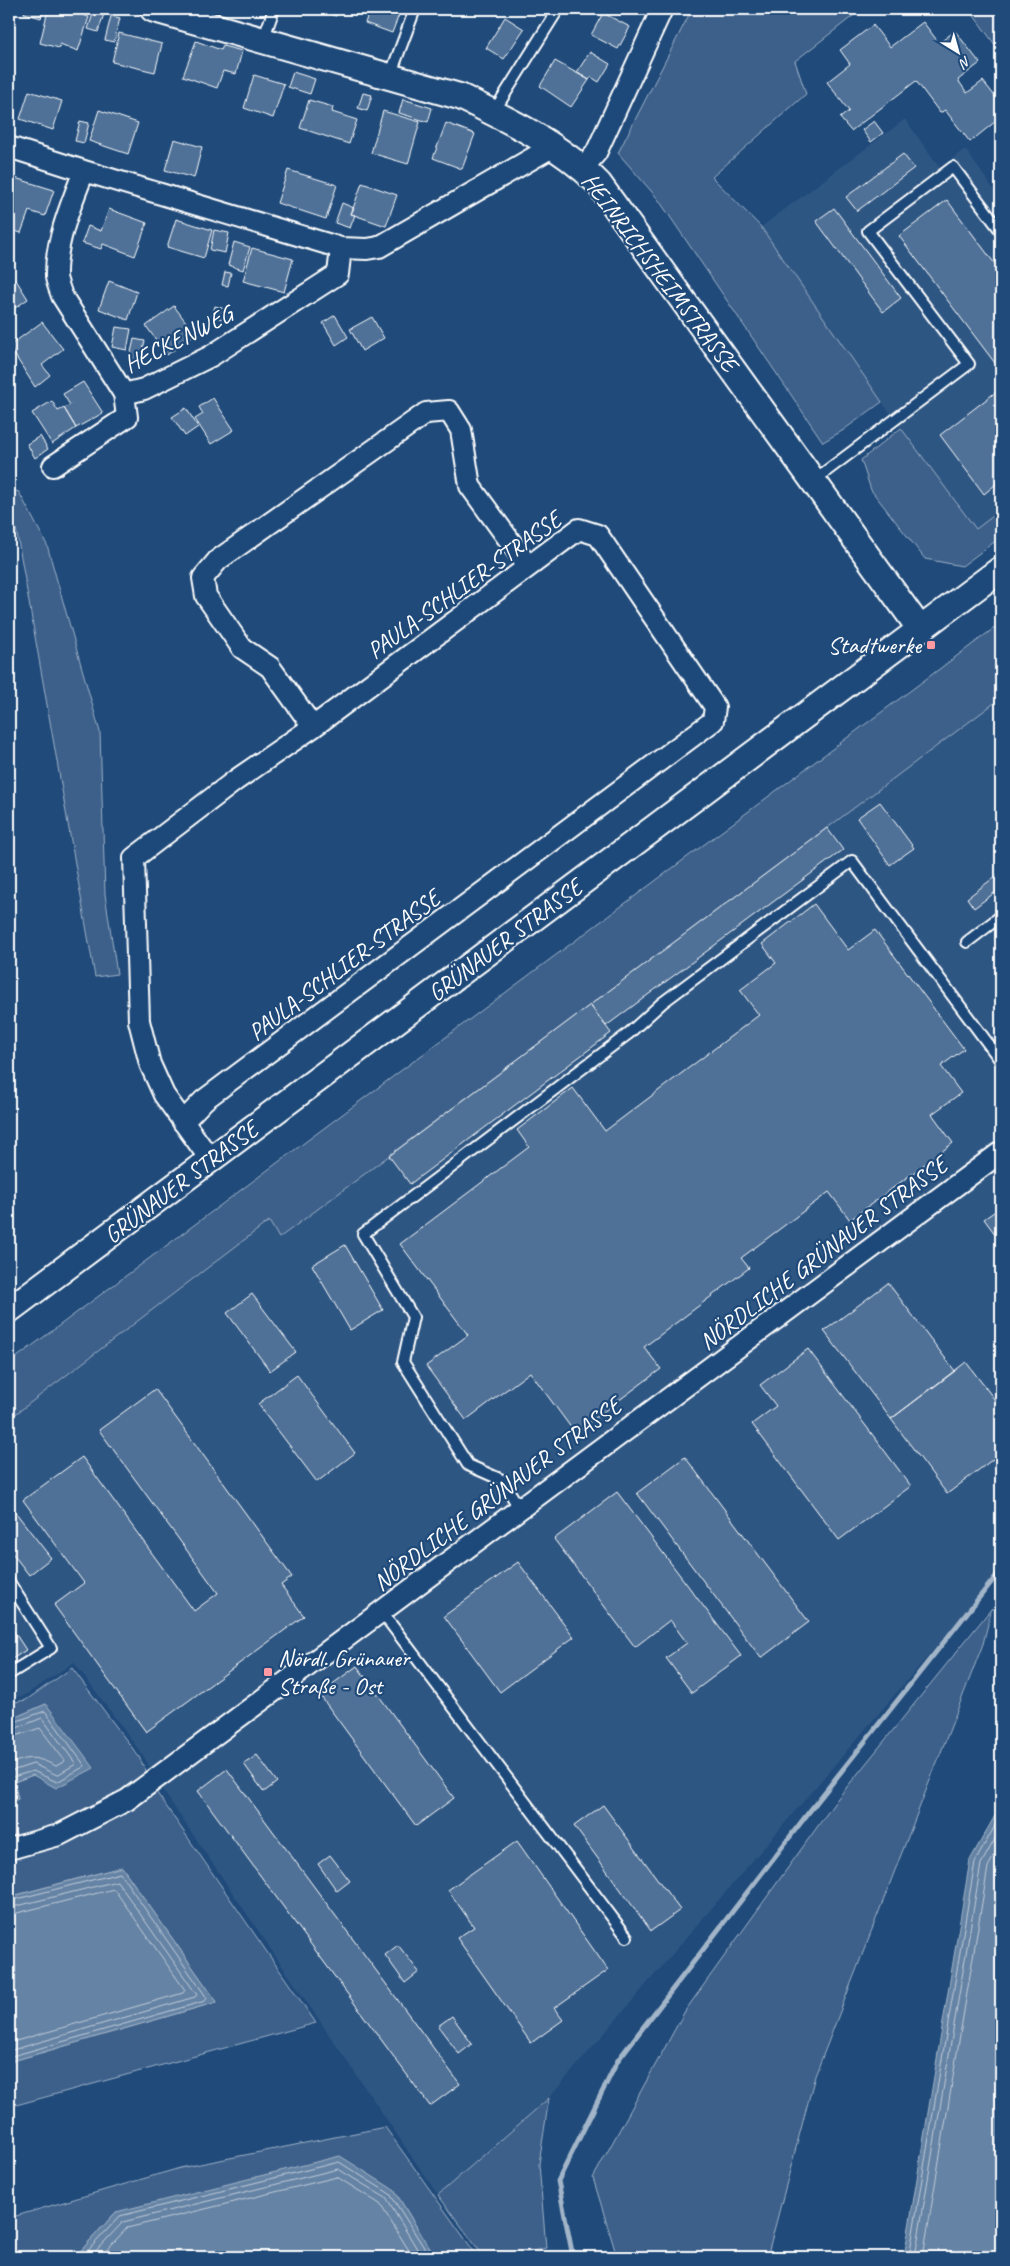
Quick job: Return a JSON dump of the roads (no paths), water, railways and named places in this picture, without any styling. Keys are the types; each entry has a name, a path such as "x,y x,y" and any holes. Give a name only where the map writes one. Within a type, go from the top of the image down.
{"street":[{"name":"HEINRICHSHEIMSTRASSE","path":"153,9 461,97 494,112 583,168 599,184 920,629"},
{"path":"583,168 596,153 662,9"},
{"path":"9,147 341,248 367,249 379,247 552,147"},
{"name":"HECKENWEG","path":"84,171 68,214 57,259 56,279 62,296 124,394 144,390 211,356 338,274 341,248"},
{"path":"52,466 128,416 124,394"},
{"path":"313,727 270,667 242,648 206,596 202,578 218,560 426,413 449,411 461,430 470,486 528,566"},
{"name":"PAULA-SCHLIER-STRASSE","path":"184,1122 204,1100 713,721 715,707 598,535 579,529 313,727 236,780 134,858 139,1021 150,1064 164,1095 210,1159"},
{"name":"GRÜNAUER STRASSE","path":"9,1310 1001,569"},
{"name":"NÖRDLICHE GRÜNAUER STRASSE","path":"9,1849 59,1836 127,1800 1001,1152"}],"lane":[{"path":"263,40 274,9"},
{"path":"390,76 415,9"},
{"path":"494,112 557,11"},
{"path":"813,481 969,364 868,231 953,167 1001,231"},
{"path":"520,1509 502,1480 468,1465 403,1362 413,1317 363,1234 628,1034 662,1003 852,861 1001,1061"},
{"path":"967,942 1001,916"},
{"path":"9,1582 51,1648 9,1674"},
{"path":"382,1611 627,1937"}],"water":[{"path":"46,1704 94,1768 56,1788 33,1775 14,1782 18,1799 9,1803 9,1720"},
{"path":"1001,1805 1001,2257 904,2257 970,1860"},
{"path":"122,1867 217,2002 9,2062 9,1897"},
{"path":"340,2156 394,2190 435,2257 75,2257 116,2212"}],"waterway":[{"path":"573,2257 558,2181 618,2060 809,1812 1001,1570"}],"place":[{"name":"Stadtwerke","path":"931,645"},
{"name":"Nördl. Grünauer Straße - Ost","path":"268,1672"}]}
